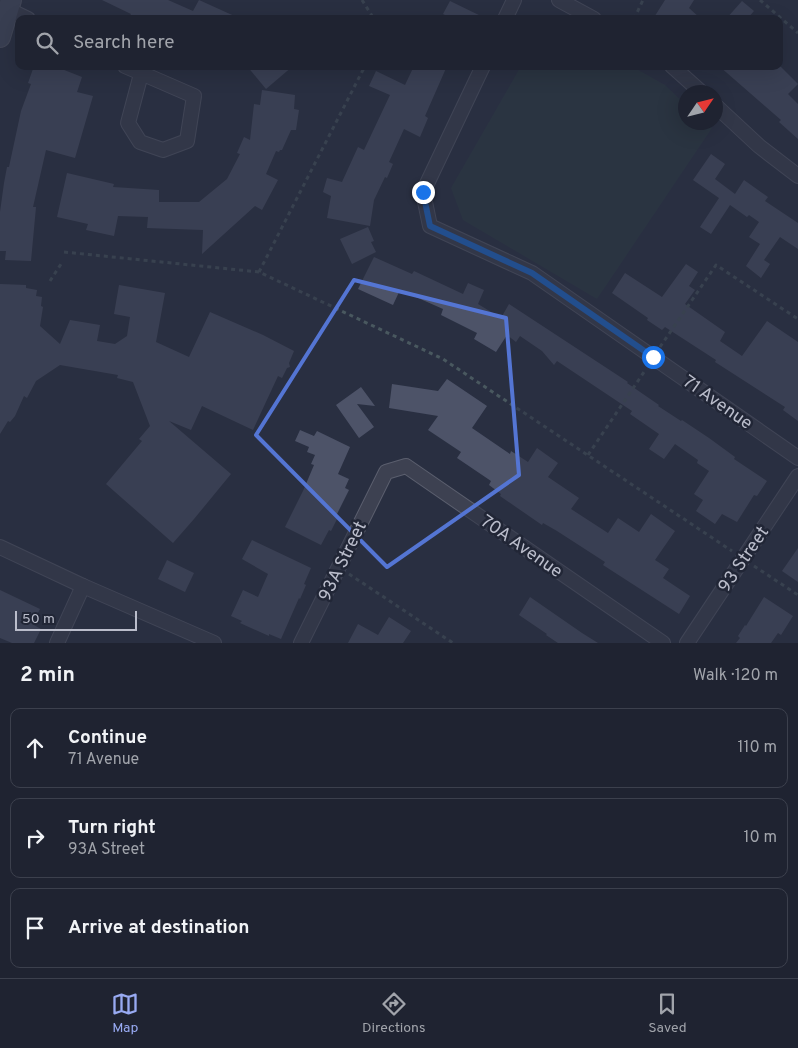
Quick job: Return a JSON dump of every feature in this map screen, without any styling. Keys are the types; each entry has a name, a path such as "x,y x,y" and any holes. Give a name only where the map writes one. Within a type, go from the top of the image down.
{"street":[{"path":"507,15 514,0"},
{"path":"559,0 587,15"},
{"path":"0,37 6,5 22,15"},
{"path":"133,70 194,96 187,141 163,150 140,142 128,123 141,74"},
{"name":"71 Avenue","path":"481,70 423,192 430,226 532,273 798,458"},
{"path":"676,70 693,85"},
{"path":"723,112 760,146 798,176"},
{"name":"70A Avenue","path":"382,480 386,472 406,466 663,643"},
{"name":"93 Street","path":"687,643 798,476"},
{"name":"93A Street","path":"301,643 382,480"},
{"path":"0,547 214,643"},
{"path":"56,643 84,586"}],"path":[{"path":"362,0 371,15"},
{"path":"636,15 643,0"},
{"path":"760,0 777,15"},
{"path":"783,20 798,33"},
{"path":"259,272 363,70"},
{"path":"64,252 259,272 443,359 798,595"},
{"path":"50,280 61,264"},
{"path":"588,455 716,265 798,320"},
{"path":"339,567 453,643"}],"highlighted area":[{"path":"354,280 506,318 519,475 387,567 256,435"}],"shaded area":[{"path":"519,70 638,70 665,85 678,97 678,130 711,130 597,299 463,220 451,188"}],"building":[{"path":"102,0 168,0 193,11 199,0 232,15 130,15"},
{"path":"665,0 694,0 689,8 697,15 656,15"},
{"path":"450,1 479,15 445,15 443,14"},
{"path":"742,1 754,11 750,15 730,15"},
{"path":"783,69 798,84 788,94 798,104 798,139 779,122 781,120 724,70"},
{"path":"33,70 64,70 82,77 77,92 93,96 75,158 46,150 33,207 36,207 31,261 5,260 6,251 0,251 0,212 7,167 9,167 21,111 31,84 28,83"},
{"path":"250,70 288,70 266,89"},
{"path":"412,70 445,70 425,116 428,118 420,137 404,129 389,162 393,164 374,200 370,226 327,218 331,196 323,192 327,178 342,182 358,147 364,150 390,95 369,86 376,71 405,85"},
{"path":"262,90 295,95 294,109 299,110 296,130 291,130 282,150 276,151 266,174 278,180 262,210 255,206 202,254 203,230 147,228 148,217 118,216 114,236 86,230 88,224 57,217 67,173 114,184 113,187 159,190 159,202 199,202 227,179 240,154 237,153 244,137 250,140 254,104 260,105"},
{"path":"711,154 725,164 715,179 735,194 744,180 768,197 765,201 798,223 798,249 780,237 764,260 770,264 761,278 746,266 760,244 749,237 759,222 749,215 747,217 730,205 711,234 700,227 719,198 693,180"},
{"path":"368,227 374,241 371,242 376,252 352,264 340,239"},
{"path":"374,257 412,274 414,271 463,294 468,283 484,290 478,304 501,318 509,304 628,382 658,406 709,438 735,457 734,459 767,481 757,496 754,495 737,522 722,514 715,524 696,511 703,500 694,494 709,471 697,463 698,460 675,444 664,459 649,449 659,434 630,414 632,411 557,361 554,365 542,351 520,336 516,342 507,335 496,352 474,339 477,333 441,315 443,309 400,290 393,305 358,289"},
{"path":"686,264 698,272 689,286 695,290 685,304 725,332 720,341 742,356 767,321 798,342 798,421 783,410 785,407 665,327 662,330 612,293 625,273 662,297"},
{"path":"0,284 26,285 26,288 37,290 36,296 42,297 41,306 43,307 40,326 60,344 70,320 100,325 97,341 115,344 127,336 130,317 114,314 119,285 165,293 156,342 189,357 210,312 294,351 289,363 290,367 287,368 282,378 278,376 253,430 202,406 191,430 169,421 231,474 173,543 106,484 142,441 139,439 150,426 133,382 117,378 118,375 60,365 36,381 27,398 24,396 15,416 10,422 8,421 0,434"},
{"path":"447,379 487,406 472,428 510,454 511,451 528,462 537,448 558,463 548,477 579,498 571,509 608,533 618,518 639,532 651,514 675,531 655,560 669,569 663,578 690,596 679,614 603,565 605,562 557,531 543,523 542,525 500,496 501,494 489,485 491,481 457,458 461,452 428,430 438,416 389,408 392,384 438,391"},
{"path":"361,387 375,406 357,404 374,427 359,438 336,405"},
{"path":"300,430 314,436 317,431 350,447 338,474 349,479 345,488 349,490 331,531 329,530 321,545 285,527 314,465 311,464 315,455 307,452 309,447 295,441"},
{"path":"252,540 311,568 304,584 306,585 281,639 269,634 269,636 240,623 242,621 231,616 243,590 258,597 268,574 242,559"},
{"path":"798,548 798,582 782,571"},
{"path":"167,560 194,573 185,592 158,579"},
{"path":"0,590 40,609 32,624 41,629 34,643 12,643 0,638"},
{"path":"530,597 598,643 558,643 546,635 519,615"},
{"path":"764,597 793,616 781,635 778,633 771,643 736,643 740,638 738,636"},
{"path":"389,617 411,631 403,643 348,643 358,624 378,635"}],"route":[{"path":"423,192 430,226 532,273 653,357"}]}
